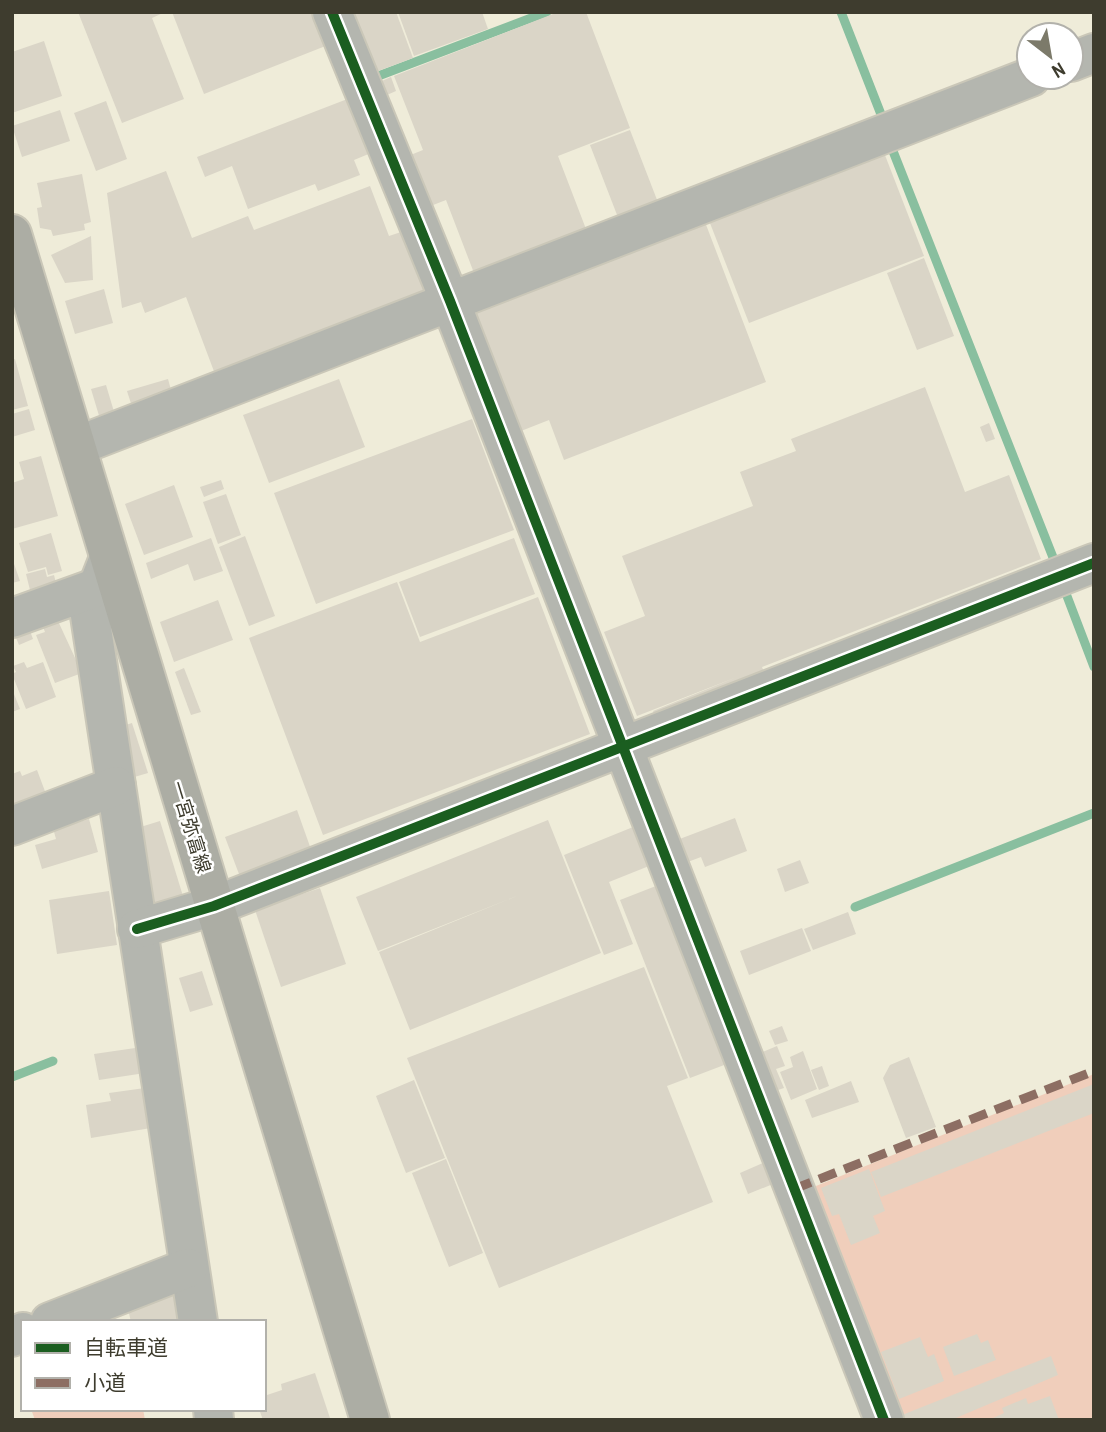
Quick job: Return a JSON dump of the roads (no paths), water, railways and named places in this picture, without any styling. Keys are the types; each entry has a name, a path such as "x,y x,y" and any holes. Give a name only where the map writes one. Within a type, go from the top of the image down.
{"main road":[{"name":"一宮弥富線","path":"12,234 25,315 77,446 103,572 215,906 370,1420"}],"street":[{"path":"332,12 450,301 884,1420"},
{"path":"77,446 1015,83"},
{"path":"137,929 215,906 1094,563"},
{"path":"12,618 103,572"},
{"path":"103,572 89,609 198,1320"},
{"path":"12,826 116,786"},
{"path":"55,1320 188,1268"}],"waterway":[{"path":"373,78 547,12"},
{"path":"841,12 884,122"},
{"path":"889,141 1056,565"},
{"path":"1062,583 1094,667"},
{"path":"855,907 1094,813"},
{"path":"12,1077 53,1061"}]}
